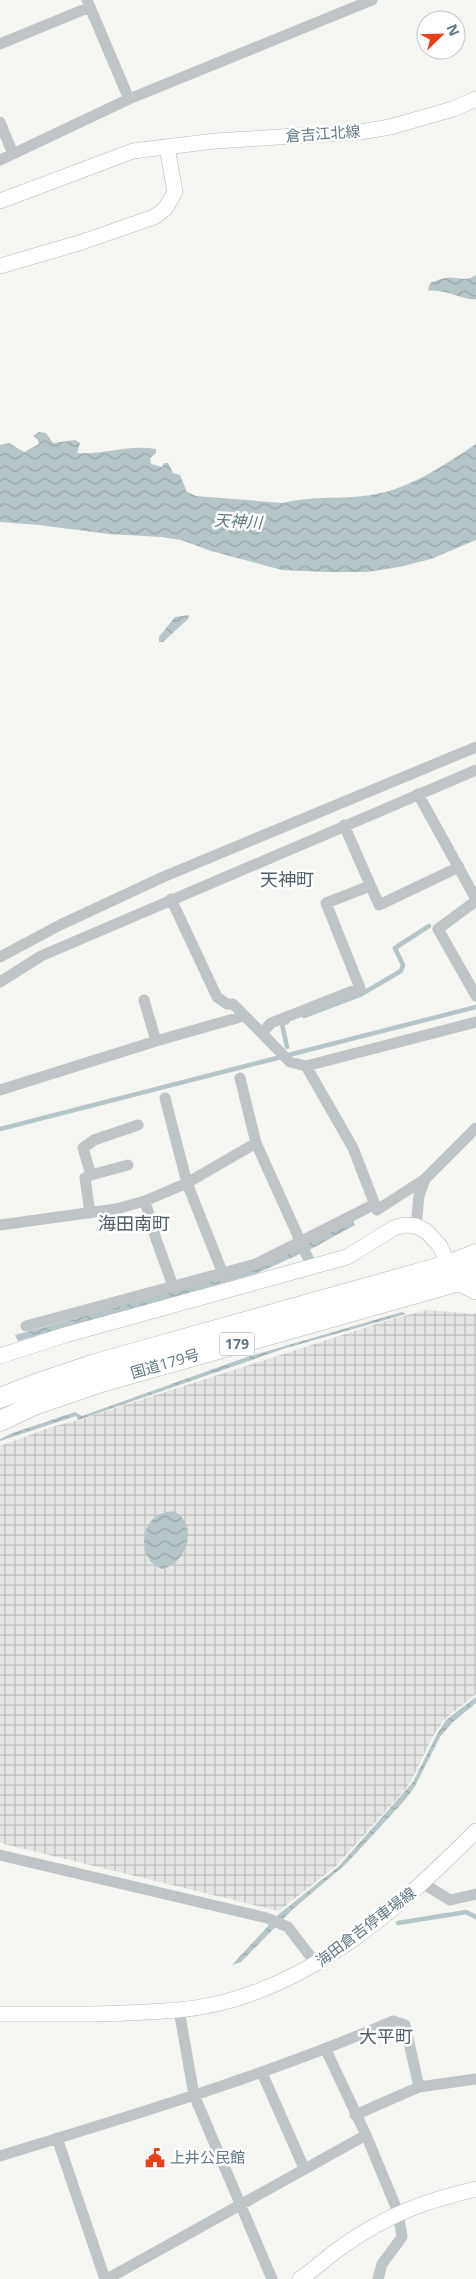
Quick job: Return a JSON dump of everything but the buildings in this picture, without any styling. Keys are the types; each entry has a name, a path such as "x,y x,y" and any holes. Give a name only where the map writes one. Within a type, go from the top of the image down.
{"highway":[{"name":"国道179号","path":"0,1421 34,1405 98,1383 452,1274 476,1254"},
{"name":"国道179号","path":"0,1398 92,1365 452,1274 476,1274"}],"main road":[{"name":"倉吉江北線","path":"0,201 133,152 215,141 360,132 390,127 454,109 476,99"},
{"path":"0,266 79,243 154,217 165,209 175,192 167,147"},
{"path":"0,1356 64,1335 347,1257 394,1228 404,1225 416,1226 426,1232 440,1246 452,1274 476,1292"},
{"name":"海田倉吉停車場線","path":"0,2014 102,2014 179,2010 226,2001 266,1989 317,1965 360,1934 424,1884 476,1832"},
{"path":"300,2279 342,2246 398,2212 440,2197 476,2189"}],"street":[{"path":"0,160 129,98 359,2 372,0"},
{"path":"0,44 89,4 129,98"},
{"path":"0,122 13,154"},
{"path":"0,957 60,925 163,877 476,747"},
{"path":"0,982 41,956 476,770"},
{"path":"418,794 476,900 438,929 476,996"},
{"path":"344,825 379,905 459,867"},
{"path":"263,1032 271,1023 360,988 326,903 370,886"},
{"path":"171,900 217,997 226,1004 233,1004 263,1032 290,1062 306,1066 476,1022"},
{"path":"144,1000 156,1041"},
{"path":"0,1090 156,1041 244,1016"},
{"path":"306,1066 352,1148 377,1210 425,1179 476,1128"},
{"path":"240,1078 256,1143 312,1268"},
{"path":"165,1098 187,1182 228,1291"},
{"path":"91,1174 83,1148 94,1140 138,1125"},
{"path":"0,1225 90,1213 145,1202 187,1182 256,1143"},
{"path":"90,1213 85,1178 91,1174 128,1164"},
{"path":"416,1226 419,1196 425,1179"},
{"path":"145,1202 173,1286"},
{"path":"26,1326 256,1264 375,1204"},
{"path":"0,1855 267,1918 288,1926 317,1965"},
{"path":"424,1884 450,1900 476,1894"},
{"path":"179,2010 194,2095 239,2206 272,2279"},
{"path":"0,2156 262,2073 326,2050 393,2021 405,2025 419,2087"},
{"path":"326,2050 366,2135 398,2212 402,2237 382,2264 378,2279"},
{"path":"262,2073 304,2168"},
{"path":"355,2115 419,2087 476,2079"},
{"path":"57,2138 106,2279 366,2135"}],"shaded area":[{"path":"427,1310 476,1314 476,1694 445,1719 433,1736 411,1781 404,1791 336,1866 279,1911 0,1843 0,1446 51,1427 392,1319"}],"water":[{"path":"476,275 476,299 467,299 441,291 428,291 430,283 439,280 449,278 466,279"},
{"name":"天神川","path":"39,432 46,433 53,443 75,440 80,443 77,453 97,453 136,448 156,449 156,453 150,458 151,464 162,467 164,463 168,463 173,473 180,475 187,492 196,496 283,503 313,498 379,494 423,477 476,444 476,540 431,559 399,567 367,572 327,572 282,570 211,551 181,540 0,522 0,445 9,443 24,452 39,444 38,440 33,436"},
{"path":"189,615 188,619 163,642 159,642 159,637 175,617"},
{"path":"353,1220 355,1225 311,1249 258,1273 18,1341 15,1335 254,1269"},
{"path":"402,1312 406,1314 286,1348 78,1420 76,1416 0,1441 0,1439 10,1434 75,1412 82,1416 247,1357"},
{"path":"173,1511 186,1524 188,1533 187,1543 184,1552 178,1560 171,1566 162,1569 150,1560 144,1546 144,1538 146,1530 155,1517"},
{"path":"476,1697 476,1703 453,1722 440,1737 414,1788 404,1801 347,1863 292,1910 241,1962 232,1965 279,1914 338,1867 413,1782 446,1720"}],"waterway":[{"path":"304,1016 360,995 401,971 403,965 395,948 429,926"},
{"path":"0,1129 476,1007"},
{"path":"287,1022 282,1024 287,1047"},
{"path":"398,1923 466,1912 476,1917"}],"place":[{"name":"上井公民館","path":"155,2158"}],"district":[{"name":"天神町","path":"287,880"},
{"name":"海田南町","path":"134,1224"},
{"name":"大平町","path":"386,2037"}]}
